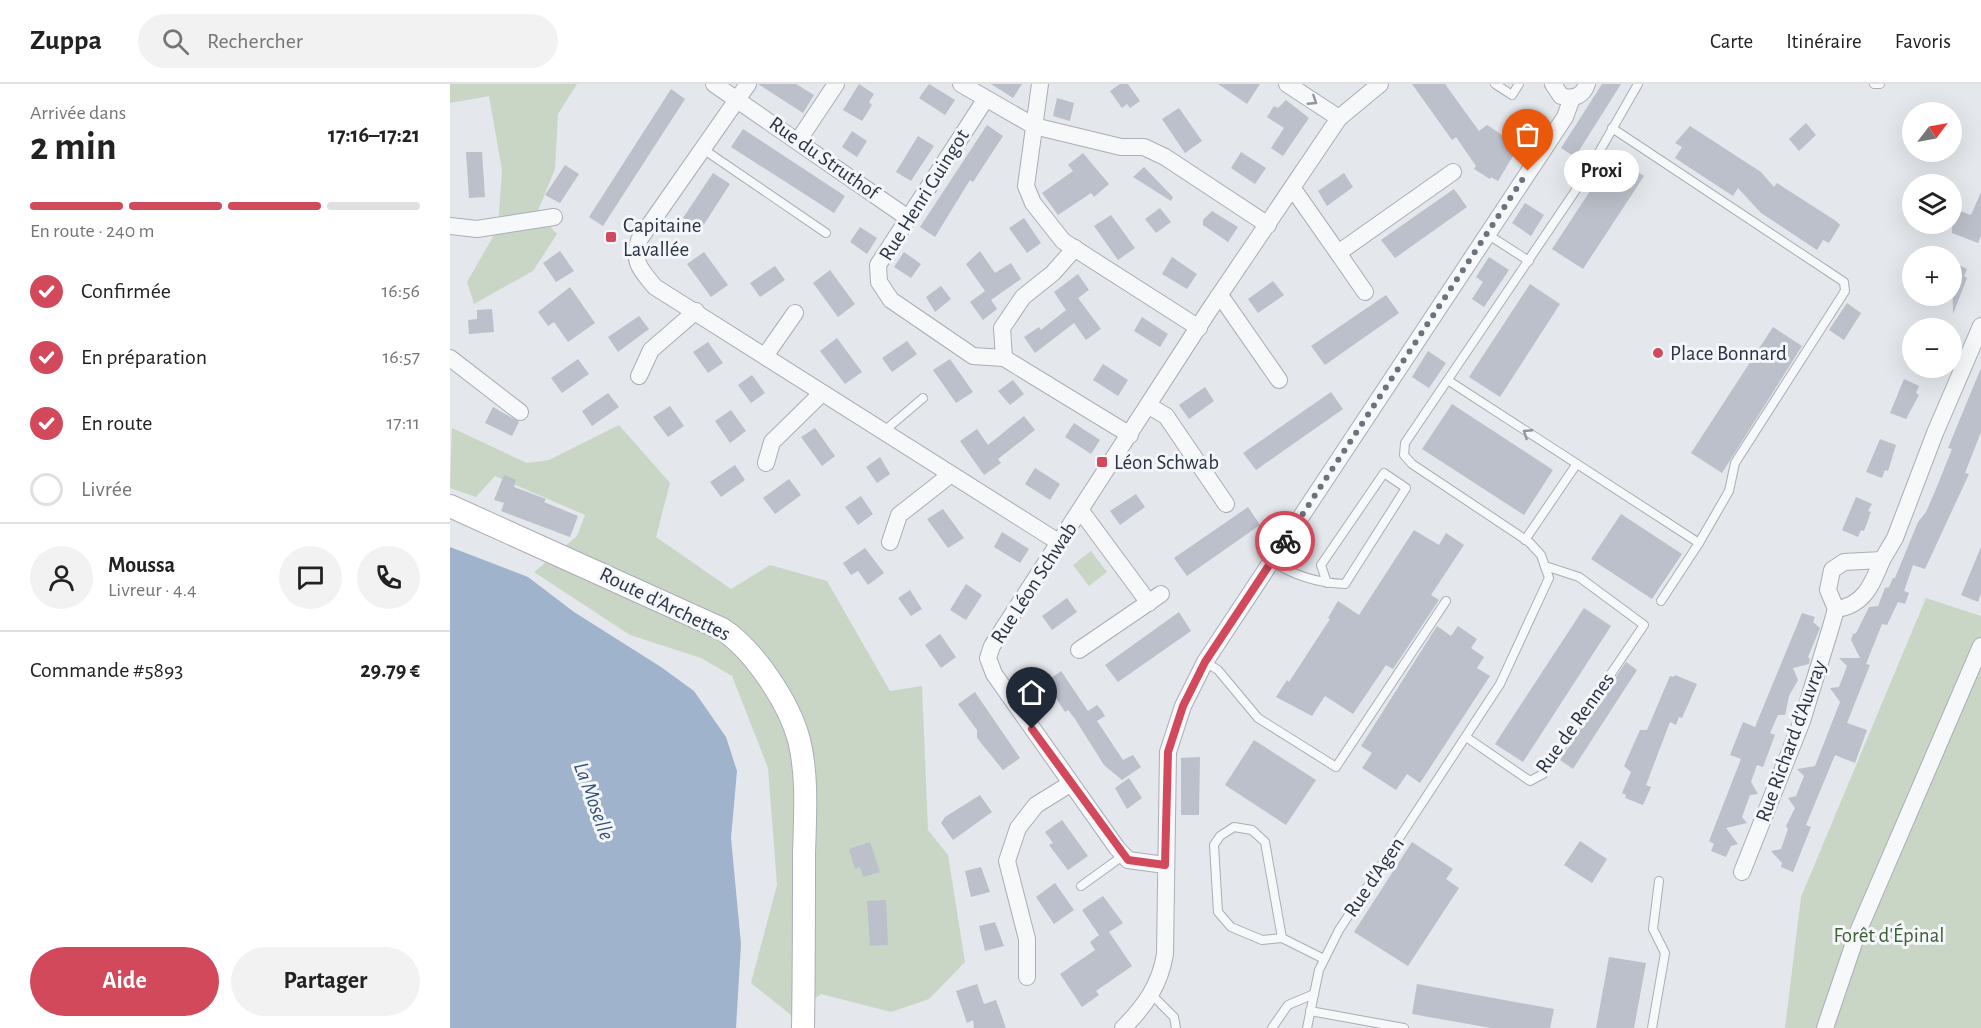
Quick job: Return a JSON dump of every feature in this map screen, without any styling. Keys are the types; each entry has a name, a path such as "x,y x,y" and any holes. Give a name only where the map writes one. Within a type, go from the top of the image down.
{"street":[{"name":"Rue du Struthof","path":"714,84 909,218"},
{"path":"748,84 639,240 634,254 640,270 655,286 1060,543"},
{"path":"798,141 836,84"},
{"path":"961,84 985,100 1034,126 1121,147 1144,147 1165,157 1268,225"},
{"path":"1040,84 1026,186 1034,203 1064,241 1198,328"},
{"path":"1287,84 1339,117"},
{"name":"Rue Léon Schwab","path":"1124,855 1070,784 990,669 988,658 992,646 1218,297 1339,117 1380,84"},
{"path":"1123,1028 1152,995 1161,974 1165,954 1168,752 1183,706 1205,662 1549,138 1560,91 1584,92 1587,84"},
{"name":"Rue Henri Guingot","path":"985,100 878,265 879,282 891,300 973,356 1004,358 1130,435"},
{"path":"1338,253 1453,172"},
{"path":"1291,190 1296,193 1365,292"},
{"path":"450,225 477,229 554,217"},
{"path":"1004,358 1002,328 1023,297 1053,273 1076,248"},
{"path":"1218,297 1279,380"},
{"path":"639,376 651,350 696,311"},
{"path":"765,356 795,313"},
{"path":"1836,609 1847,608 1868,592 1894,538 1935,432 1981,326"},
{"path":"450,358 520,412"},
{"path":"766,463 772,442 822,393"},
{"path":"1149,406 1166,416 1226,504"},
{"path":"890,542 899,515 950,475"},
{"name":"Route d'Archettes","path":"450,506 722,628 738,639 763,672 788,712 799,740 805,793 803,1028"},
{"name":"Rue Léon Schwab","path":"1079,650 1155,598 1081,511"},
{"name":"Rue Richard d'Auvray","path":"1742,872 1802,721 1836,609 1828,590 1832,570 1844,561 1882,560"},
{"path":"1825,1028 1857,934 1981,646"},
{"path":"1027,977 1027,939 1006,861 1018,828 1036,805 1070,784"},
{"path":"1124,855 1128,860 1139,864 1165,865"}],"lane":[{"path":"1495,84 1512,95 1519,84"},
{"path":"1466,737 1500,684 1545,592 1549,578 1541,555 1525,540 1412,464 1404,455 1405,444 1586,175 1638,84"},
{"path":"1874,84 1880,84"},
{"path":"1612,128 1844,282 1845,291 1735,463 1729,491 1699,543 1661,601"},
{"path":"703,149 826,233"},
{"path":"1487,234 1529,261"},
{"path":"1449,381 1699,543"},
{"path":"883,432 923,398"},
{"path":"1525,540 1576,465"},
{"path":"1272,561 1287,572 1327,583 1345,584 1406,488 1384,473 1321,566 1327,583"},
{"name":"Rue de Rennes","path":"1466,737 1530,781 1543,774 1644,625 1579,577 1545,566"},
{"path":"1205,662 1218,670 1258,718 1336,767 1446,601"},
{"name":"Rue d'Agen","path":"1307,1028 1324,959 1339,930 1466,737"},
{"path":"1282,938 1265,842 1252,830 1234,827 1220,836 1214,845 1218,912 1231,927 1262,940 1282,938 1324,959"},
{"path":"1081,886 1124,855"},
{"path":"1652,1028 1665,953 1653,929 1659,881"},
{"path":"1272,1028 1288,1005 1314,994"},
{"path":"1152,995 1174,1017 1176,1028"},
{"path":"1310,1011 1375,1025 1404,1028"}],"green space":[{"path":"450,84 577,84 558,114 555,169 537,213 557,234 533,271 474,304 467,282 498,228 502,170 489,96 450,103"},
{"path":"619,425 670,483 656,537 731,589 770,565 827,581 890,691 922,686 928,830 948,855 965,962 929,999 891,1012 821,994 791,1015 751,983 777,885 768,768 732,676 701,658 630,635 534,572 577,536 585,515 495,476 476,497 450,488 452,428 527,463 549,460"},
{"path":"1091,551 1107,572 1089,586 1073,565"},
{"name":"Forêt d'Épinal","path":"1926,598 1981,616 1981,1028 1785,1028 1801,897"}],"water":[{"name":"La Moselle","path":"450,547 528,577 574,612 661,667 694,691 726,737 737,771 731,838 741,944 736,1028 450,1028"}],"building":[{"path":"758,84 796,84 814,95 803,113"},
{"path":"859,84 874,94 869,102 872,105 862,121 843,110"},
{"path":"929,84 955,100 945,115 919,98"},
{"path":"991,84 1022,84 1013,98"},
{"path":"1120,84 1128,84 1140,101 1130,108 1127,104 1122,108 1110,91"},
{"path":"1218,84 1260,84 1247,104"},
{"path":"1412,84 1445,84 1479,131 1487,125 1519,146 1498,181 1474,169 1476,166 1456,137 1452,140"},
{"path":"1602,84 1621,84 1575,157 1561,148"},
{"path":"671,89 685,99 603,226 589,217"},
{"path":"1057,98 1074,103 1070,121 1053,116"},
{"path":"1286,100 1309,118 1283,156 1271,148 1284,128 1267,117 1274,106 1278,108"},
{"path":"1179,108 1202,141 1185,153 1162,119"},
{"path":"1806,123 1816,135 1799,151 1789,139"},
{"path":"987,125 1003,136 973,182 970,180 935,237 920,227"},
{"path":"1690,126 1761,172 1774,187 1777,183 1836,221 1840,225 1829,243 1823,240 1817,250 1761,213 1738,188 1733,196 1675,158 1682,147 1675,143"},
{"path":"743,129 845,196 834,213 731,147"},
{"path":"852,131 867,141 857,157 842,147"},
{"path":"918,136 934,146 911,181 896,172"},
{"path":"466,152 482,152 485,197 469,198"},
{"path":"1241,152 1266,168 1255,184 1231,168"},
{"path":"1083,153 1109,184 1094,197 1091,193 1058,215 1042,193 1073,171 1068,165"},
{"path":"1613,156 1644,176 1583,269 1552,249"},
{"path":"565,165 579,174 560,203 545,195"},
{"path":"1144,167 1173,197 1171,201 1133,177"},
{"path":"713,173 730,184 701,229 683,218"},
{"path":"1344,173 1353,187 1327,206 1318,191"},
{"path":"1454,189 1467,207 1395,258 1381,240"},
{"path":"1981,192 1981,236 1978,243 1955,234 1962,234 1962,212 1971,215"},
{"path":"1525,203 1544,215 1531,236 1512,223"},
{"path":"1160,208 1171,222 1156,233 1145,219"},
{"path":"1212,211 1238,227 1228,242 1203,225 1203,220"},
{"path":"1111,215 1135,248 1118,260 1094,226"},
{"path":"1024,218 1041,243 1027,253 1009,228"},
{"path":"860,227 877,238 867,254 850,242"},
{"path":"560,251 574,271 556,282 543,263"},
{"path":"980,251 995,273 1011,263 1021,279 991,300 997,309 983,320 970,302 985,291 966,264"},
{"path":"704,252 728,285 711,297 687,264"},
{"path":"904,252 921,264 911,278 894,267"},
{"path":"1172,257 1197,274 1187,289 1162,274"},
{"path":"1489,257 1509,270 1484,307 1472,299 1483,282 1476,277"},
{"path":"775,266 785,280 760,297 750,283"},
{"path":"1962,267 1967,269 1964,276 1967,278 1962,291"},
{"path":"830,270 855,304 838,317 813,283"},
{"path":"1078,274 1089,290 1078,298 1101,329 1086,340 1074,323 1035,353 1024,337 1039,327 1041,330 1066,310 1054,292"},
{"path":"1273,281 1284,295 1258,313 1248,299"},
{"path":"1530,284 1560,304 1500,397 1469,377"},
{"path":"941,286 951,299 935,312 926,297"},
{"path":"570,287 595,323 568,342 554,322 548,326 538,312"},
{"path":"1386,295 1399,313 1325,365 1311,346"},
{"path":"1847,303 1861,313 1844,340 1829,330"},
{"path":"492,309 494,332 469,334 468,320 477,319 477,310"},
{"path":"639,316 649,329 618,352 608,337"},
{"path":"1142,317 1168,334 1160,347 1134,331"},
{"path":"1773,327 1802,346 1722,473 1691,453"},
{"path":"837,338 862,372 845,384 820,351"},
{"path":"907,341 917,354 892,372 882,358"},
{"path":"708,342 723,363 708,373 693,352"},
{"path":"1428,351 1446,363 1429,388 1412,377"},
{"path":"578,359 589,374 562,393 551,378"},
{"path":"950,359 973,392 956,403 933,370"},
{"path":"1103,364 1128,380 1118,396 1093,380"},
{"path":"1981,368 1981,432 1965,473 1969,474 1925,569 1913,565 1904,591 1909,593 1905,604 1898,602 1887,625 1882,624 1866,664 1870,665 1847,723 1867,730 1855,763 1835,755 1806,825 1811,827 1793,872 1781,867 1782,863 1771,851 1781,849 1788,829 1786,826 1795,808 1788,798 1796,796 1804,776 1797,769 1815,766 1840,702 1830,688 1839,687 1847,666 1839,658 1860,658 1851,640 1853,634 1856,633 1869,607 1878,606 1885,588 1889,587 1895,578 1918,522 1926,512 1936,489 1952,449 1948,448"},
{"path":"752,375 765,393 751,403 738,385"},
{"path":"1904,379 1919,386 1916,393 1919,395 1906,419 1890,413"},
{"path":"1013,380 1024,394 1010,405 998,391"},
{"path":"1205,387 1214,401 1189,419 1179,405"},
{"path":"1331,392 1343,409 1256,470 1243,453"},
{"path":"608,393 619,407 592,426 582,411"},
{"path":"1452,404 1553,470 1524,515 1422,449"},
{"path":"670,406 684,426 668,437 653,417"},
{"path":"493,407 519,422 512,436 485,423"},
{"path":"731,410 746,431 730,443 715,421"},
{"path":"1024,416 1035,430 998,459 1001,463 984,475 960,441 977,429 988,445"},
{"path":"1074,423 1100,440 1091,454 1065,437"},
{"path":"815,428 835,456 822,466 801,437"},
{"path":"1880,439 1896,445 1888,471 1885,470 1882,478 1866,472"},
{"path":"880,457 890,474 877,483 866,467"},
{"path":"735,465 745,480 721,497 710,482"},
{"path":"1035,468 1060,484 1050,500 1025,484"},
{"path":"504,475 516,480 514,487 546,499 544,502 578,516 570,537 501,511 504,503 494,500"},
{"path":"789,479 801,495 775,514 763,498"},
{"path":"1136,494 1145,507 1120,525 1110,511"},
{"path":"861,496 873,514 858,525 845,507"},
{"path":"1856,497 1872,504 1868,511 1871,512 1864,531 1861,530 1858,537 1842,530"},
{"path":"1248,507 1260,525 1187,576 1174,558"},
{"path":"943,509 964,538 948,548 927,519"},
{"path":"1621,514 1682,554 1652,599 1591,559"},
{"path":"1414,530 1439,545 1446,533 1464,545 1431,595 1439,600 1393,669 1386,665 1353,714 1325,696 1312,716 1276,697 1287,680 1289,682 1330,619 1328,618 1338,601 1359,615"},
{"path":"1002,532 1029,549 1020,563 994,547"},
{"path":"1981,547 1981,593 1978,602 1961,595"},
{"path":"865,548 884,573 868,585 858,571 851,575 843,563"},
{"path":"966,584 982,595 966,620 950,610"},
{"path":"910,590 922,609 911,616 898,598"},
{"path":"1067,598 1077,612 1052,630 1042,616"},
{"path":"1584,608 1611,626 1523,762 1495,744"},
{"path":"1179,612 1191,631 1118,682 1105,665"},
{"path":"1802,613 1815,617 1813,622 1820,628 1808,657 1809,664 1793,668 1798,680 1789,696 1785,715 1778,715 1770,733 1775,735 1763,767 1757,765 1751,782 1758,794 1750,795 1742,817 1747,823 1726,828 1738,844 1731,846 1726,857 1711,851 1714,844 1709,841 1741,759 1730,755 1743,722 1755,727"},
{"path":"1437,626 1451,636 1458,626 1477,639 1471,648 1484,657 1477,668 1490,676 1420,783 1407,774 1396,790 1362,768 1372,753 1361,746"},
{"path":"940,634 956,657 941,668 925,645"},
{"path":"1626,662 1637,670 1573,769 1560,760"},
{"path":"1061,671 1088,711 1097,705 1102,711 1105,716 1097,721 1123,760 1133,755 1141,767 1122,780 1104,765 1075,719 1068,710 1065,712 1052,692 1057,689 1047,681"},
{"path":"1675,675 1697,684 1682,718 1679,717 1676,725 1670,722 1646,785 1651,787 1643,805 1625,798 1626,795 1622,793 1631,772 1624,766 1640,730 1647,730 1670,676"},
{"path":"975,692 1020,758 1003,770 977,738 977,730 958,704"},
{"path":"1254,740 1316,780 1286,825 1225,785"},
{"path":"1200,757 1199,815 1181,815 1181,758"},
{"path":"1129,778 1142,798 1127,809 1115,788"},
{"path":"980,795 992,812 953,840 941,823 945,817"},
{"path":"1062,820 1088,856 1068,870 1049,845 1053,843 1045,832"},
{"path":"1580,841 1607,859 1592,883 1564,865"},
{"path":"870,842 880,872 863,877 860,867 855,869 849,849"},
{"path":"1412,842 1453,869 1446,879 1459,888 1408,966 1354,932"},
{"path":"981,867 990,892 971,897 965,871"},
{"path":"1055,883 1074,910 1054,924 1036,897"},
{"path":"1103,896 1123,923 1109,932 1132,966 1096,991 1099,995 1082,1007 1060,974 1095,950 1090,942 1099,935 1082,910"},
{"path":"886,900 888,945 870,946 867,901"},
{"path":"995,922 1004,946 985,951 979,926"},
{"path":"1609,957 1646,963 1634,1028 1596,1028"},
{"path":"977,984 984,1004 996,1000 1006,1028 974,1028 973,1020 967,1023 956,991"},
{"path":"1417,984 1554,1009 1550,1028 1491,1028 1412,1014"}],"way so far":[{"path":"1285,541 1528,171"}],"place":[{"name":"Proxi","path":"1528,171"},
{"name":"Capitaine Lavallée","path":"611,237"},
{"name":"Place Bonnard","path":"1658,353"},
{"name":"Léon Schwab","path":"1102,462"}],"route":[{"path":"1032,729 1070,784 1128,860 1139,864 1165,865 1168,752 1183,706 1205,662 1285,541"}]}
